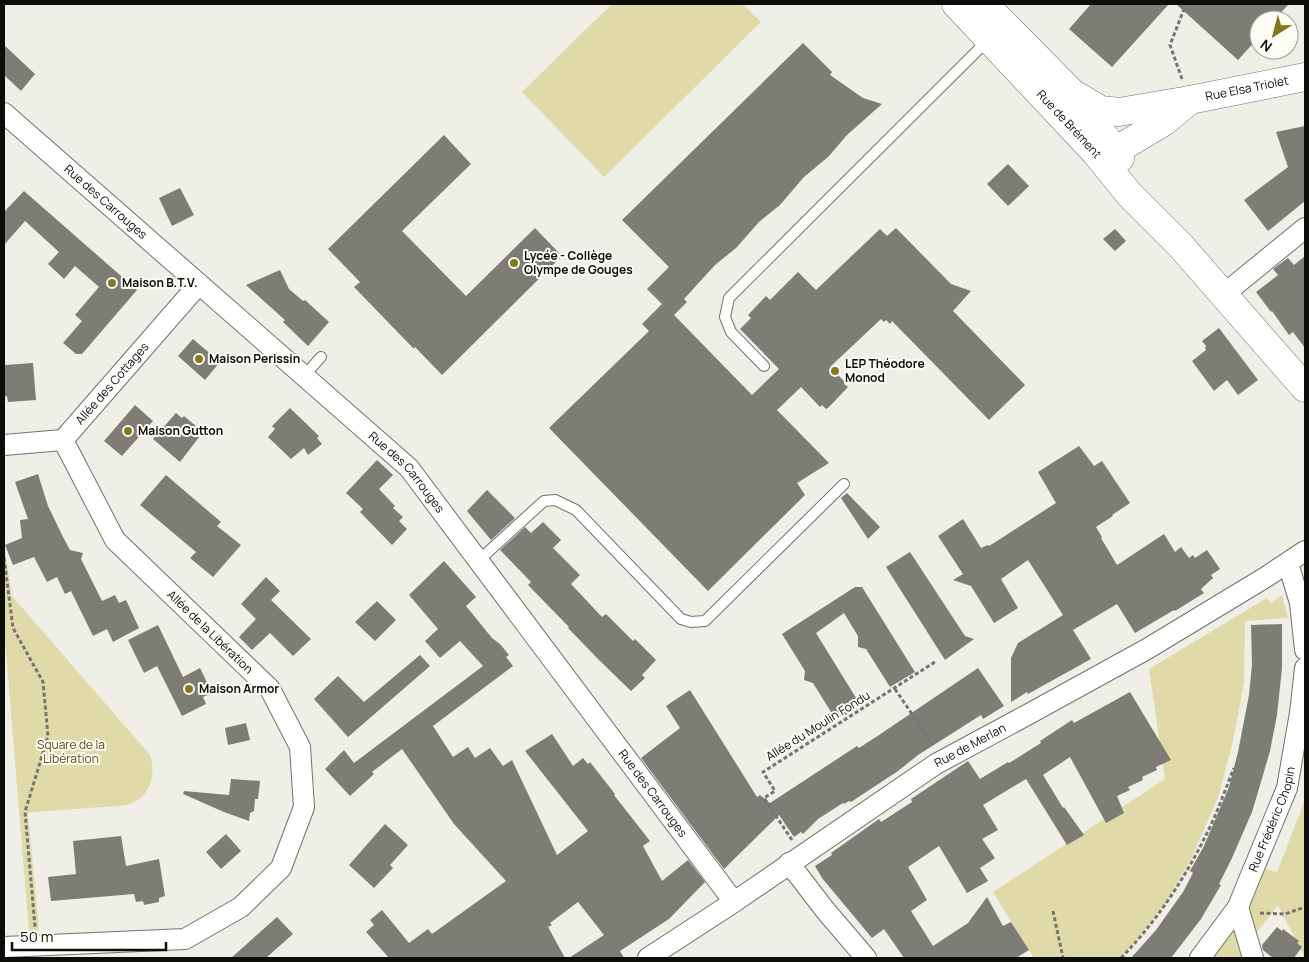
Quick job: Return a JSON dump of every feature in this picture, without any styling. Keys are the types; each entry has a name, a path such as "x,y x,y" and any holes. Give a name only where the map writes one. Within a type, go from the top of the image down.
{"main road":[{"path":"956,4 985,35 1014,49 1113,148"},
{"name":"Rue de Brément","path":"980,4 996,16 1075,96 1180,245"},
{"name":"Rue Elsa Triolet","path":"1119,112 1190,100 1305,76"},
{"path":"1075,96 1101,110 1119,112 1113,148"},
{"name":"Rue Elsa Triolet","path":"1113,148 1165,121 1190,100"},
{"name":"Rue de Brément","path":"1113,148 1130,194 1180,245 1305,388"}],"street":[{"name":"Rue des Carrouges","path":"4,113 409,468 734,902"},
{"path":"1223,295 1305,228"},
{"name":"Allée des Cottages","path":"63,440 199,284"},
{"path":"4,445 63,440"},
{"name":"Allée de la Libération","path":"4,946 185,939 241,907 281,868 304,808 300,747 270,689 115,540 63,440"},
{"name":"Rue de Merlan","path":"648,958 943,760 1146,649 1305,551"},
{"path":"1288,562 1300,603 1305,650"},
{"name":"Rue Frédéric Chopin","path":"1200,958 1238,907 1287,788 1303,719 1305,668"},
{"path":"1287,788 1305,778"},
{"path":"797,858 825,910 866,958"},
{"path":"1238,907 1253,958"}],"lane":[{"path":"764,366 731,332 725,317 729,298 985,35"},
{"path":"304,376 321,357"},
{"path":"478,561 544,501 555,500 576,510 681,619 691,622 705,622 844,484"}],"path":[{"path":"1186,4 1170,45 1190,100"},
{"path":"4,558 13,628 43,682 48,736 25,812 36,945"},
{"name":"Allée du Moulin Fondu","path":"797,858 793,840 764,798 775,791 763,772 935,662"},
{"path":"895,688 943,760"},
{"path":"1121,958 1145,932 1181,880 1207,834 1234,768"},
{"path":"1238,907 1255,913 1285,914 1305,907"},
{"path":"1053,910 1063,958"}],"green space":[{"path":"612,4 743,4 761,22 604,177 522,92"},
{"name":"Square de la Libération","path":"4,531 12,596 150,755 152,762 152,777 147,790 143,796 130,804 28,813 39,930 29,931 4,628"},
{"path":"1282,595 1288,618 1245,621 1244,683 1233,741 1218,798 1191,859 1167,901 1120,958 1034,958 993,892 1165,779 1149,669 1267,598 1271,603"},
{"path":"1305,800 1305,958 1278,905 1254,936 1260,958 1209,958 1262,868 1277,872"}],"building":[{"path":"1091,4 1169,4 1112,67 1069,29"},
{"path":"1176,4 1289,4 1283,10 1249,10 1249,48 1238,60"},
{"path":"803,43 832,72 830,75 863,98 882,104 847,135 829,156 803,178 780,205 759,222 736,248 715,265 684,299 687,302 674,315 752,395 779,369 740,329 751,318 748,315 766,296 770,300 798,272 816,290 880,229 887,236 896,228 951,284 971,291 953,311 1025,385 989,420 892,321 890,324 886,320 884,322 881,319 830,367 848,387 829,407 826,409 822,405 820,407 801,387 777,410 829,463 797,483 805,495 708,591 549,428 649,331 642,324 662,304 647,289 669,267 622,220"},
{"path":"4,45 35,74 21,91 4,75"},
{"path":"1305,126 1305,201 1268,231 1244,200 1288,167 1276,132"},
{"path":"444,135 471,164 402,231 466,296 535,228 562,256 442,375 354,287 360,282 328,249"},
{"path":"1008,164 1029,186 1008,206 987,184"},
{"path":"180,188 194,215 172,226 159,198"},
{"path":"24,191 137,290 82,354 76,354 63,343 82,321 75,315 99,287 75,266 64,279 48,264 59,252 25,221 4,245 4,212"},
{"path":"1115,229 1126,241 1115,251 1103,239"},
{"path":"1305,256 1305,348 1293,332 1289,335 1256,292 1278,275 1273,269 1288,258 1294,265"},
{"path":"280,270 289,289 303,301 305,300 329,322 308,346 283,322 285,320 246,285"},
{"path":"1219,328 1258,380 1238,395 1227,380 1214,391 1192,361 1206,350 1206,346 1202,341"},
{"name":"Maison Perissin","path":"193,339 220,362 205,380 178,356"},
{"path":"33,363 36,400 8,402 7,396 4,397 5,365"},
{"name":"Maison Gutton","path":"135,405 153,421 122,456 104,441"},
{"path":"290,408 319,436 317,438 322,444 308,455 304,448 291,459 268,437 275,429 272,426"},
{"path":"176,413 182,418 184,416 203,432 180,462 153,439"},
{"path":"1079,446 1094,466 1102,461 1130,503 1096,527 1117,565 1164,534 1175,552 1181,547 1189,558 1193,555 1195,558 1207,550 1220,569 1211,575 1213,578 1201,589 1204,593 1135,633 1117,604 1073,630 1091,659 1011,702 1011,658 1018,643 1063,615 1028,560 1001,579 1018,608 994,623 971,586 953,580 963,574 938,536 963,519 981,548 989,546 1056,503 1038,472"},
{"path":"377,460 393,475 379,489 395,506 393,508 403,517 399,521 407,529 392,545 360,512 363,509 346,493"},
{"path":"38,474 48,506 63,537 70,550 83,553 81,559 102,601 115,595 119,603 126,600 139,628 113,642 107,629 93,636 71,591 65,594 57,577 47,582 34,557 13,565 5,545 22,538 20,520 28,519 15,482"},
{"path":"166,475 221,522 217,526 241,545 213,577 190,558 196,552 140,505"},
{"path":"487,490 515,518 491,540 467,511"},
{"path":"847,493 880,527 868,539 841,498"},
{"path":"543,522 561,540 553,548 580,575 571,584 602,617 606,614 633,641 635,639 656,660 642,675 645,678 631,691 528,585 531,582 500,550 525,527 531,533"},
{"path":"910,552 965,636 974,639 945,660 886,567"},
{"path":"444,561 476,597 466,606 492,638 509,655 506,657 513,666 433,726 453,757 468,747 475,758 490,748 503,766 512,760 557,855 588,831 525,751 552,734 573,766 583,758 588,764 590,762 615,794 650,841 643,846 662,881 688,860 705,882 669,919 620,951 624,958 569,958 604,935 578,902 550,923 552,925 548,927 565,958 389,958 366,932 374,925 370,920 382,910 409,943 428,929 432,934 506,881 454,824 402,749 372,772 374,774 350,796 325,769 344,750 354,763 483,666 460,641 440,658 425,641 438,629 409,595"},
{"path":"266,577 280,591 271,600 311,639 293,656 270,633 252,650 239,637 256,619 241,604"},
{"path":"855,587 862,587 915,672 890,687 866,649 858,647 858,636 844,613 816,633 861,706 836,720 813,683 804,680 805,671 782,634"},
{"path":"377,601 396,620 375,641 355,622"},
{"path":"1282,624 1282,668 1277,715 1270,751 1252,812 1219,884 1221,885 1201,919 1171,958 1131,958 1156,930 1183,892 1193,873 1190,871 1204,846 1229,787 1249,695 1252,665 1251,625"},
{"path":"158,625 183,677 200,668 212,693 203,697 206,704 182,716 157,666 144,673 128,640"},
{"path":"420,655 430,666 348,737 314,699 338,676 364,702"},
{"path":"978,668 1004,706 983,719 981,715 918,755 898,771 851,802 843,803 818,819 803,834 801,832 794,837 779,815 724,869 641,758 680,728 666,706 690,690 757,797 760,795 770,803 857,746 859,748"},
{"path":"1130,692 1171,760 1156,767 1157,770 1142,777 1143,780 1128,787 1130,790 1117,796 1124,813 1106,823 1070,757 1043,775 1063,808 1084,835 1067,845 1026,779 983,805 998,830 982,839 995,858 980,868 988,881 967,893 939,846 908,867 927,900 911,911 933,946 968,923 987,897 1003,926 1011,922 1029,950 1016,958 904,958 884,929 872,938 822,878 815,866 879,819 881,822 912,802 911,799 968,761 980,779 1041,743 1040,741 1072,720 1074,723"},
{"path":"246,723 250,740 228,745 225,728"},
{"path":"231,779 260,781 258,799 255,799 254,811 250,813 249,821 183,794 184,791 229,795"},
{"path":"385,824 408,845 390,865 393,868 374,888 349,865"},
{"path":"226,834 241,851 221,869 206,852"},
{"path":"121,836 126,866 159,859 165,896 159,898 159,902 144,905 143,901 136,902 134,894 51,901 48,877 76,874 73,841"},
{"path":"277,917 293,934 266,958 231,958"},
{"path":"1277,927 1282,931 1283,929 1299,941 1297,943 1302,947 1294,958 1273,958 1263,950 1262,945"}],"place":[{"name":"Lycée - Collège Olympe de Gouges","path":"514,263"},
{"name":"Maison B.T.V.","path":"112,283"},
{"name":"Maison Perissin","path":"199,359"},
{"name":"LEP Théodore Monod","path":"835,371"},
{"name":"Maison Gutton","path":"128,431"},
{"name":"Maison Armor","path":"189,689"}]}
